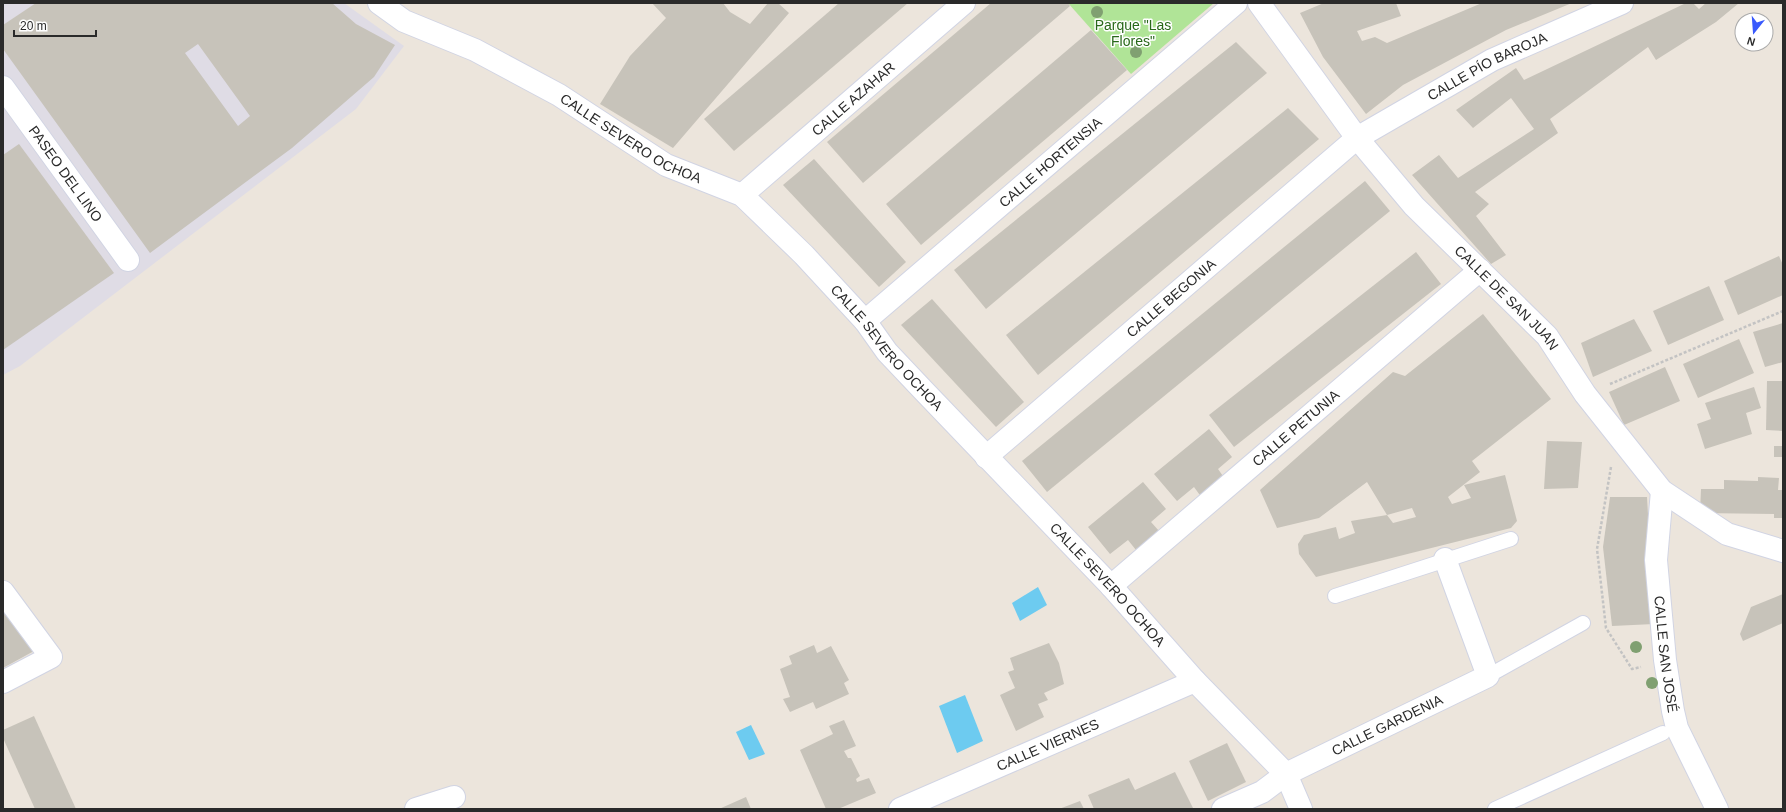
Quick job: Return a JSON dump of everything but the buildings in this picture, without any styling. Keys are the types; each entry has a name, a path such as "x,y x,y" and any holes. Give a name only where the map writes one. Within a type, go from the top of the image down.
{"street":[{"name":"CALLE SEVERO OCHOA","path":"379,3 404,21 475,50 559,95 666,165 742,194 804,255 865,321 887,352 1111,586 1195,680 1286,774 1301,809"},
{"name":"CALLE AZAHAR","path":"742,194 964,3"},
{"name":"CALLE HORTENSIA","path":"865,321 1236,3"},
{"name":"CALLE DE SAN JUAN","path":"1259,3 1357,138 1414,206 1547,336 1585,394 1662,491 1727,534 1783,551"},
{"name":"CALLE PÍO BAROJA","path":"1357,138 1492,60 1622,3"},
{"name":"PASEO DEL LINO","path":"3,87 128,260"},
{"name":"CALLE BEGONIA","path":"986,457 1357,138"},
{"name":"CALLE PETUNIA","path":"1111,586 1480,270"},
{"name":"CALLE SAN JOSÉ","path":"1662,491 1656,560 1665,660 1673,710 1677,728 1714,808"},
{"path":"1445,559 1488,676"},
{"path":"3,592 51,657 3,682"},
{"name":"CALLE GARDENIA","path":"1223,809 1262,792 1286,774 1488,676"},
{"name":"CALLE VIERNES","path":"900,809 1195,680"},
{"path":"416,809 454,797"}],"lane":[{"path":"1335,596 1445,559 1511,539"},
{"name":"CALLE GARDENIA","path":"1488,676 1583,623"},
{"path":"1495,809 1663,733"}],"path":[{"path":"1585,394 1783,311"},
{"path":"1610,425 1613,452 1597,549 1606,628 1632,669 1665,660"}],"shaded area":[{"path":"3,3 344,3 404,46 356,109 20,366 3,375"}],"green space":[{"name":"Parque \"Las Flores\"","path":"1068,3 1214,3 1131,74"}],"water":[{"path":"1038,587 1047,605 1020,621 1012,603"},
{"path":"965,695 983,741 957,753 939,706"},
{"path":"751,725 765,754 749,760 736,732"}]}
